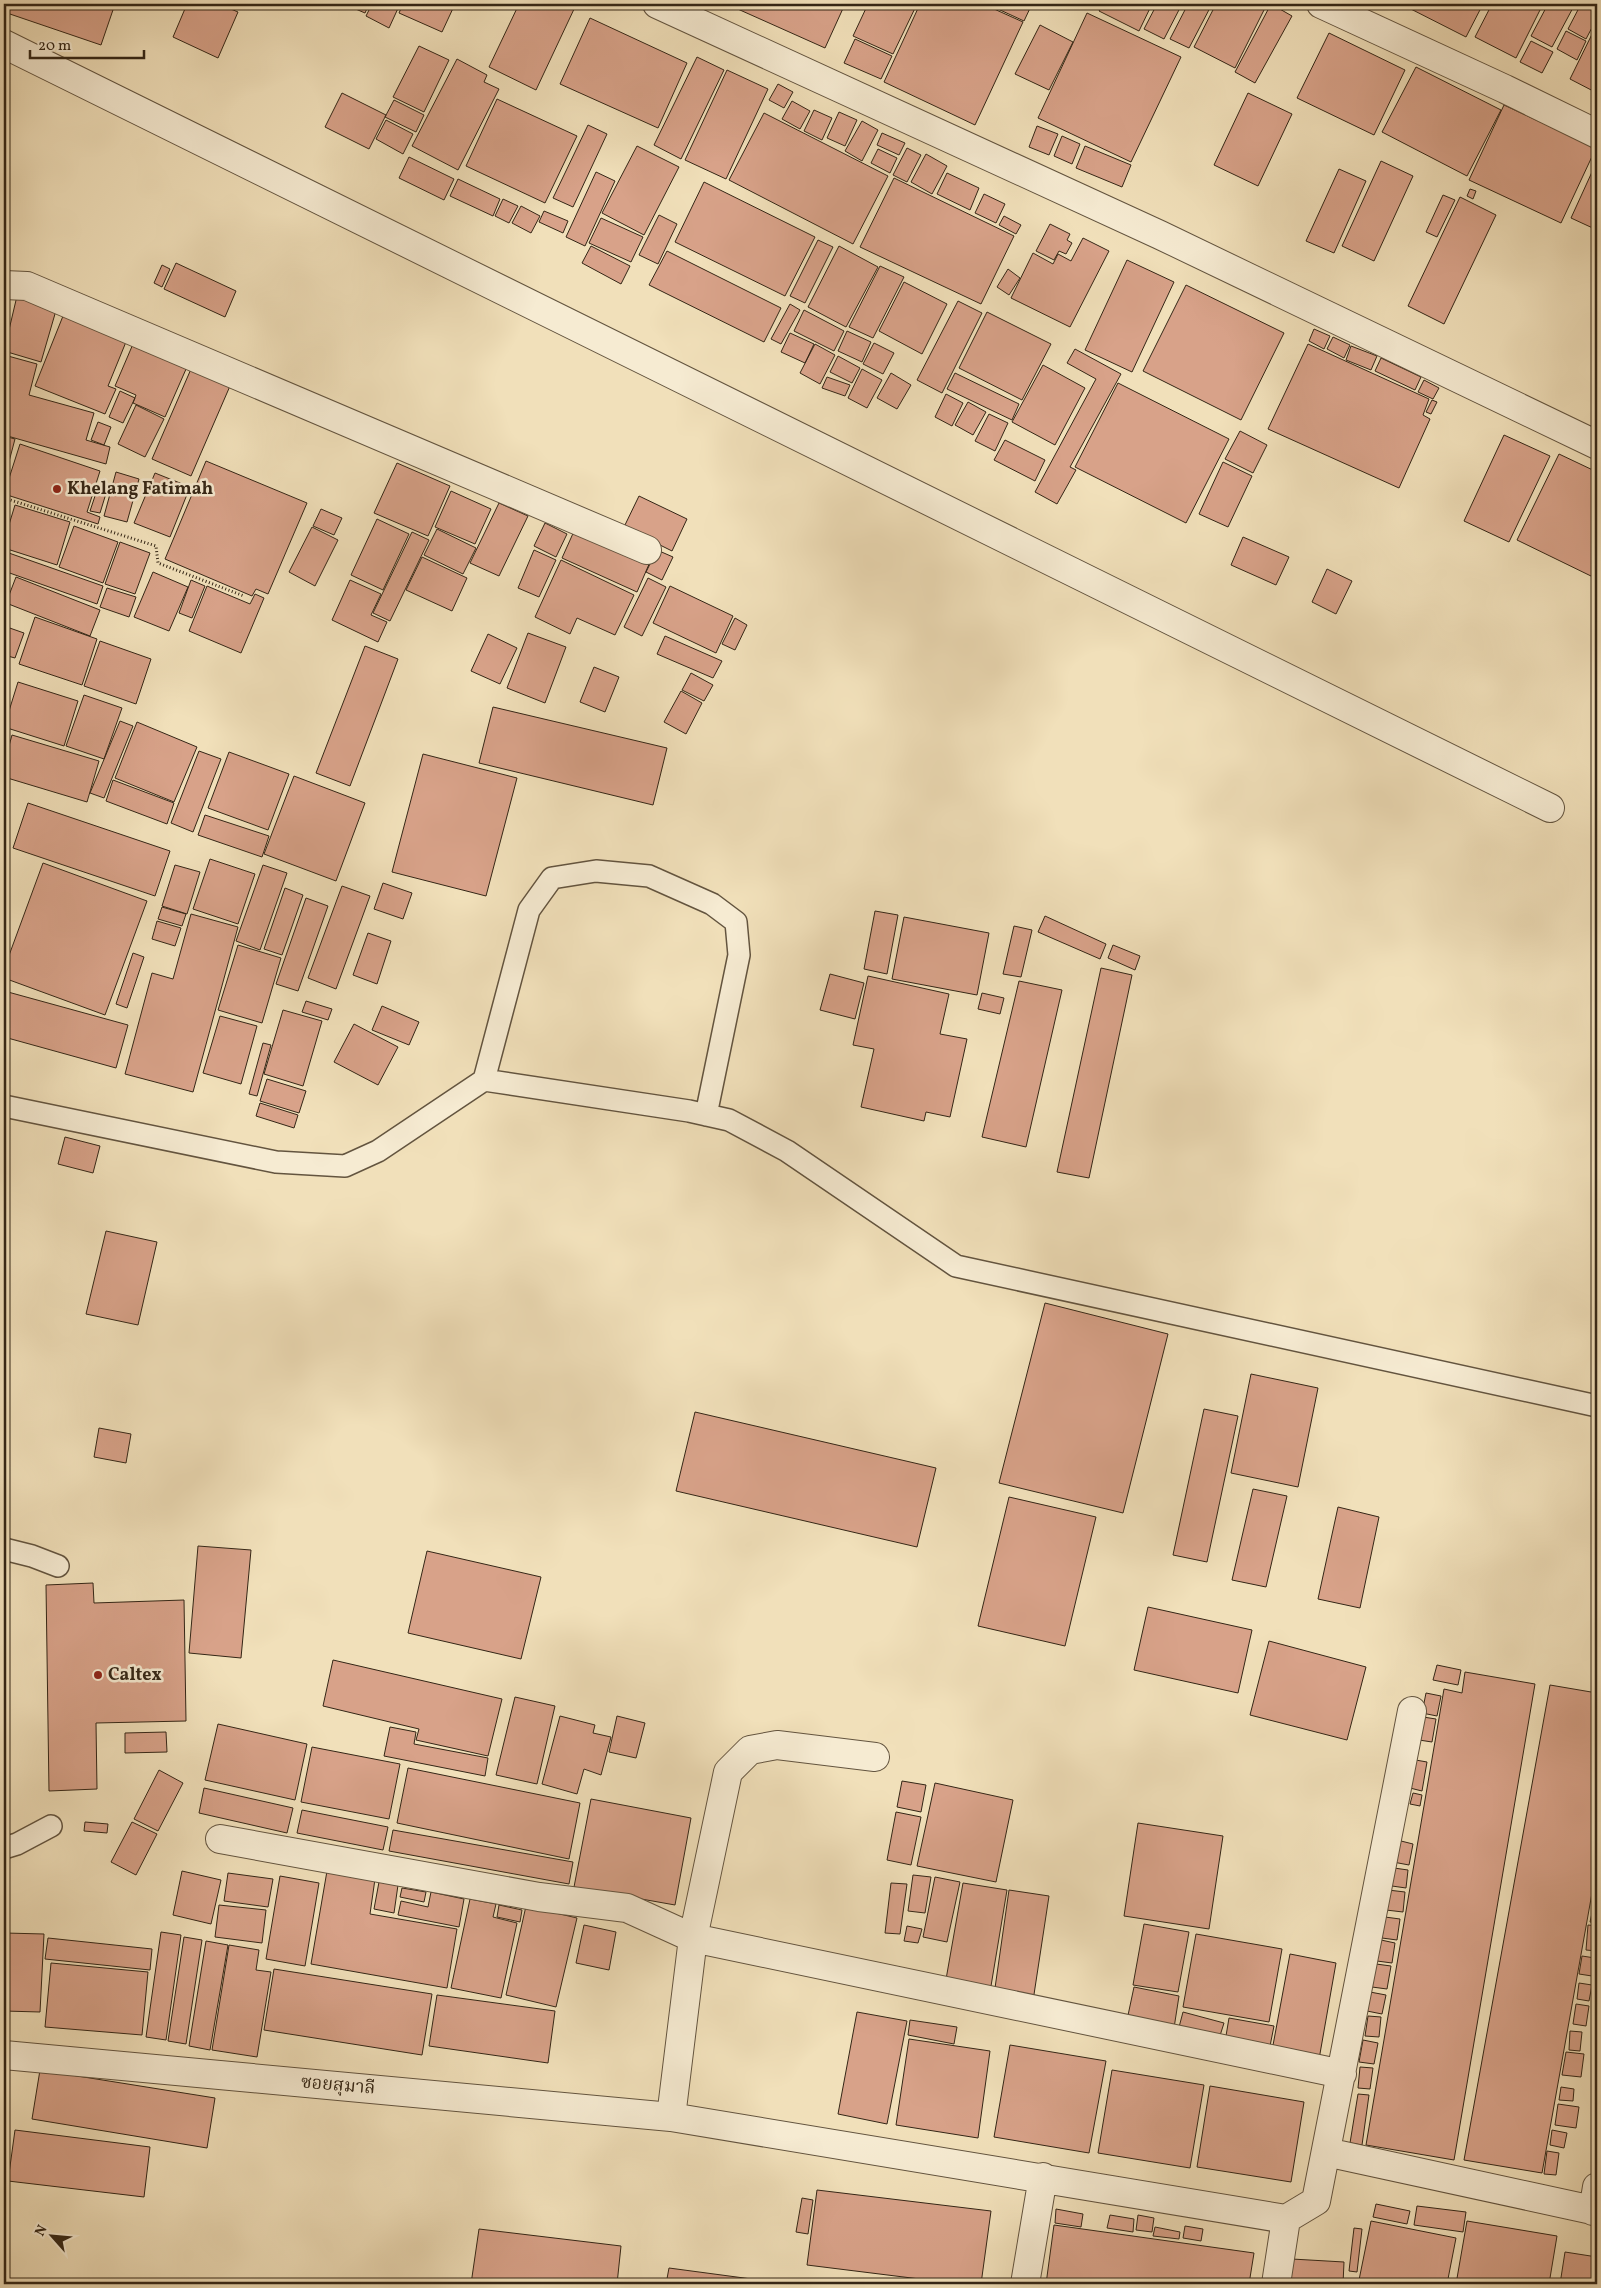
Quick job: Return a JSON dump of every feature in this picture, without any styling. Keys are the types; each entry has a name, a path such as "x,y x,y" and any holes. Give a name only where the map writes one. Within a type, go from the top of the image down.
{"street":[{"path":"657,4 1160,234 1597,445"},
{"path":"1321,4 1505,89 1597,134"},
{"path":"4,44 1550,808"},
{"path":"4,285 27,286 647,550"},
{"path":"1276,2284 1286,2219 1316,2201 1412,1711"},
{"path":"671,2117 693,1938 728,1772 750,1750 777,1745 875,1757"},
{"path":"220,1839 539,1897 627,1908 693,1938 1342,2074"},
{"name":"ซอยสุมาลี","path":"4,2055 671,2117 1043,2177 1286,2219"},
{"path":"1326,2152 1596,2203"},
{"path":"1025,2284 1043,2177"}],"lane":[{"path":"4,1106 276,1162 345,1166 378,1150 484,1080 529,910 552,878 596,872 649,876 712,904 736,922 739,955 706,1115"},
{"path":"484,1080 729,1120 787,1151 956,1266 1597,1406"},
{"path":"4,1550 32,1556 58,1566"},
{"path":"4,1848 17,1844 51,1826"}],"path":[{"path":"4,498 156,546 158,563 244,596"}],"building":[{"path":"4,4 115,4 101,45 4,12"},
{"path":"187,4 219,4 238,12 218,58 173,37"},
{"path":"344,4 369,4 365,13"},
{"path":"372,4 400,4 389,28 366,16"},
{"path":"403,4 455,4 442,32 399,13"},
{"path":"519,4 569,4 575,7 536,90 489,67"},
{"path":"732,4 845,4 825,48 731,6"},
{"path":"868,4 917,4 893,54 853,36"},
{"path":"920,4 983,4 1023,22 975,125 884,82"},
{"path":"987,4 1032,4 1024,21"},
{"path":"1103,4 1152,4 1139,31 1099,11"},
{"path":"1157,4 1182,4 1164,39 1144,29"},
{"path":"1188,4 1212,4 1189,48 1170,39"},
{"path":"1216,4 1267,4 1235,68 1194,47"},
{"path":"1271,4 1292,16 1255,83 1235,72"},
{"path":"1401,4 1483,4 1466,37"},
{"path":"1492,4 1543,4 1516,58 1475,37"},
{"path":"1548,4 1575,4 1552,47 1531,36"},
{"path":"1581,4 1597,4 1597,18 1586,39 1568,29"},
{"path":"1087,13 1181,57 1131,162 1038,118"},
{"path":"590,18 687,63 658,128 560,84"},
{"path":"1597,24 1597,93 1570,79"},
{"path":"1040,25 1073,42 1049,90 1015,74"},
{"path":"1566,31 1586,41 1577,60 1557,49"},
{"path":"1329,33 1405,70 1374,135 1297,98"},
{"path":"855,39 892,56 881,79 844,63"},
{"path":"1531,41 1553,52 1542,73 1520,62"},
{"path":"419,46 449,60 424,112 393,97"},
{"path":"697,57 724,70 681,159 654,145"},
{"path":"457,59 487,75 484,82 499,89 458,170 412,146"},
{"path":"1416,67 1501,110 1467,176 1382,132"},
{"path":"727,70 768,89 726,179 685,160"},
{"path":"778,84 793,92 784,108 769,100"},
{"path":"342,93 386,115 369,149 325,127"},
{"path":"1248,93 1292,114 1258,186 1214,165"},
{"path":"497,99 577,136 545,203 466,166"},
{"path":"394,100 424,115 416,132 385,117"},
{"path":"792,101 810,111 800,129 782,119"},
{"path":"1504,105 1596,148 1561,223 1469,180"},
{"path":"814,110 832,118 822,140 804,131"},
{"path":"839,112 857,120 845,146 827,138"},
{"path":"764,113 888,176 853,244 729,180"},
{"path":"386,120 413,134 403,154 376,139"},
{"path":"862,121 878,130 862,161 845,151"},
{"path":"588,125 607,134 573,207 553,198"},
{"path":"1037,126 1058,134 1049,155 1029,147"},
{"path":"882,133 905,143 899,155 877,145"},
{"path":"1062,136 1080,144 1072,164 1054,156"},
{"path":"637,146 679,167 644,235 602,213"},
{"path":"1085,146 1131,165 1122,187 1076,168"},
{"path":"907,148 921,155 907,182 893,175"},
{"path":"878,149 897,158 890,173 871,163"},
{"path":"926,154 947,166 932,194 911,182"},
{"path":"409,157 454,179 444,200 399,178"},
{"path":"1381,161 1413,176 1374,261 1342,246"},
{"path":"1597,161 1597,230 1571,218"},
{"path":"1339,169 1366,181 1334,253 1306,241"},
{"path":"596,172 615,181 585,246 566,237"},
{"path":"947,173 979,188 970,210 937,194"},
{"path":"894,178 1014,236 981,304 860,247"},
{"path":"458,179 500,199 493,216 450,196"},
{"path":"704,182 815,237 785,296 675,242"},
{"path":"1470,189 1476,191 1473,199 1467,196"},
{"path":"984,194 1005,204 996,223 975,213"},
{"path":"1443,195 1455,200 1437,237 1426,232"},
{"path":"1460,197 1496,215 1444,324 1408,306"},
{"path":"503,199 518,206 509,223 495,216"},
{"path":"521,206 540,216 531,233 512,223"},
{"path":"544,211 568,221 563,233 539,222"},
{"path":"659,215 677,224 658,264 639,255"},
{"path":"1004,216 1021,225 1016,234 999,225"},
{"path":"601,218 643,237 631,262 589,243"},
{"path":"1050,224 1070,234 1067,240 1072,243 1066,254 1059,251 1054,260 1036,251"},
{"path":"1083,238 1109,251 1070,327 1011,298 1033,253 1053,264 1058,254 1071,261"},
{"path":"818,240 833,247 805,303 790,296"},
{"path":"591,246 630,266 621,284 582,263"},
{"path":"839,246 878,267 846,327 808,307"},
{"path":"667,251 781,308 764,342 649,285"},
{"path":"1127,260 1174,282 1132,372 1085,350"},
{"path":"176,263 236,291 225,317 164,289"},
{"path":"162,265 170,269 162,287 154,283"},
{"path":"880,266 904,277 873,338 849,327"},
{"path":"1008,269 1020,278 1009,295 997,287"},
{"path":"904,282 947,304 922,354 879,331"},
{"path":"1186,285 1284,333 1241,420 1143,371"},
{"path":"17,296 57,307 41,362 4,351"},
{"path":"958,301 982,313 942,393 917,380"},
{"path":"790,304 800,310 781,344 771,339"},
{"path":"804,310 844,331 834,351 794,331"},
{"path":"65,311 128,337 108,386 116,389 105,414 35,386"},
{"path":"987,312 1051,344 1022,400 959,368"},
{"path":"1314,329 1330,336 1324,349 1309,341"},
{"path":"847,331 871,342 862,362 838,351"},
{"path":"790,333 814,344 805,363 781,352"},
{"path":"136,337 190,360 165,417 133,403 136,395 115,386"},
{"path":"1333,337 1350,345 1344,358 1327,349"},
{"path":"874,343 894,353 883,374 863,364"},
{"path":"815,344 835,355 820,384 800,373"},
{"path":"1308,344 1429,399 1423,415 1430,419 1399,488 1268,429"},
{"path":"1351,346 1377,356 1371,370 1346,360"},
{"path":"1075,349 1121,374 1070,467 1076,470 1057,504 1035,492 1096,379 1067,363"},
{"path":"8,356 37,364 29,395 94,413 86,440 110,447 106,464 4,435 4,371"},
{"path":"838,356 860,368 852,383 830,372"},
{"path":"1381,358 1421,377 1415,390 1375,371"},
{"path":"1043,365 1085,388 1055,445 1012,422"},
{"path":"191,369 230,386 191,476 152,459"},
{"path":"862,369 882,380 867,408 848,398"},
{"path":"891,373 911,385 897,409 877,398"},
{"path":"955,373 1019,404 1012,420 947,389"},
{"path":"827,377 850,385 845,396 822,388"},
{"path":"1424,380 1439,388 1433,399 1418,392"},
{"path":"1118,383 1229,439 1186,523 1075,467"},
{"path":"120,391 135,398 123,423 109,417"},
{"path":"946,394 963,403 952,426 935,417"},
{"path":"1432,400 1437,402 1431,414 1426,412"},
{"path":"968,402 986,412 973,435 955,425"},
{"path":"136,405 164,419 145,457 118,444"},
{"path":"989,414 1008,423 995,451 975,441"},
{"path":"98,422 111,427 104,445 91,440"},
{"path":"1240,431 1267,445 1253,473 1225,459"},
{"path":"1504,435 1550,456 1509,542 1464,521"},
{"path":"4,436 15,439 6,473 4,473"},
{"path":"1005,440 1045,460 1035,481 994,460"},
{"path":"20,444 100,471 87,512 100,517 98,524 4,494"},
{"path":"1559,454 1597,472 1597,567 1593,577 1517,540"},
{"path":"206,461 307,503 268,594 256,589 252,596 165,559"},
{"path":"1223,462 1252,476 1228,527 1199,514"},
{"path":"397,463 450,486 428,536 374,513"},
{"path":"116,472 139,479 127,522 104,516"},
{"path":"155,473 190,487 170,537 134,523"},
{"path":"99,484 108,487 100,513 90,511"},
{"path":"451,491 491,509 475,544 435,527"},
{"path":"639,496 687,519 672,551 624,527"},
{"path":"499,503 528,516 499,576 470,563"},
{"path":"15,505 70,522 57,565 4,548 4,541"},
{"path":"321,509 342,518 334,535 313,526"},
{"path":"377,519 409,534 383,590 351,575"},
{"path":"545,523 567,534 556,557 534,546"},
{"path":"74,526 118,542 103,583 59,567"},
{"path":"312,527 338,540 315,586 289,572"},
{"path":"437,529 476,548 463,574 424,555"},
{"path":"575,529 650,562 637,592 562,558"},
{"path":"412,532 429,540 390,621 373,613"},
{"path":"1243,537 1289,557 1276,585 1231,565"},
{"path":"120,542 150,553 135,594 105,584"},
{"path":"534,550 556,560 539,597 518,588"},
{"path":"657,550 673,557 662,580 646,572"},
{"path":"6,552 103,586 97,604 4,571"},
{"path":"422,557 467,578 452,611 406,590"},
{"path":"561,560 634,595 615,635 577,618 570,634 535,617"},
{"path":"1327,569 1352,581 1336,614 1312,602"},
{"path":"153,572 188,587 169,631 134,617"},
{"path":"16,577 100,610 90,636 6,603"},
{"path":"4,578 8,579 4,598"},
{"path":"648,578 666,587 642,636 624,627"},
{"path":"191,580 205,586 192,618 179,613"},
{"path":"350,580 381,594 371,615 387,622 378,642 332,620"},
{"path":"207,586 250,604 255,594 264,598 241,653 189,631"},
{"path":"670,586 733,616 716,653 653,623"},
{"path":"107,588 136,597 129,617 100,607"},
{"path":"35,617 97,639 82,685 19,664"},
{"path":"735,618 747,625 735,650 722,644"},
{"path":"4,626 24,633 15,658 4,655"},
{"path":"528,633 566,647 545,703 507,688"},
{"path":"488,634 517,648 500,684 471,671"},
{"path":"665,636 722,661 713,678 657,654"},
{"path":"100,641 151,659 136,704 84,686"},
{"path":"365,646 398,659 350,786 316,773"},
{"path":"594,667 619,677 605,712 580,702"},
{"path":"691,673 713,685 704,701 682,690"},
{"path":"18,682 78,701 64,746 4,727"},
{"path":"681,691 702,703 686,734 664,722"},
{"path":"84,695 122,708 104,759 66,746"},
{"path":"493,707 667,748 653,805 479,763"},
{"path":"120,721 133,726 104,798 90,793"},
{"path":"137,722 197,747 174,802 115,778"},
{"path":"12,735 99,761 87,802 4,777 4,764"},
{"path":"199,751 221,759 193,832 171,823"},
{"path":"229,752 289,774 268,830 208,808"},
{"path":"423,754 517,778 486,896 392,872"},
{"path":"294,776 365,803 336,881 264,854"},
{"path":"113,780 174,803 167,824 106,801"},
{"path":"28,803 170,851 155,896 13,848"},
{"path":"205,815 269,836 262,857 198,835"},
{"path":"210,859 255,874 238,924 193,909"},
{"path":"43,863 147,901 105,1015 4,978 4,969"},
{"path":"175,865 200,872 187,914 162,906"},
{"path":"263,865 287,873 260,950 236,941"},
{"path":"383,883 412,893 403,919 374,909"},
{"path":"342,886 370,896 336,989 308,978"},
{"path":"285,888 303,895 282,955 264,949"},
{"path":"306,898 328,906 298,991 276,984"},
{"path":"162,907 186,914 182,926 158,919"},
{"path":"875,911 898,915 887,974 864,969"},
{"path":"191,914 238,927 193,1092 125,1074 152,973 173,979"},
{"path":"1045,916 1106,944 1100,959 1038,932"},
{"path":"904,917 989,933 977,995 892,979"},
{"path":"157,921 181,928 175,946 152,939"},
{"path":"1014,926 1032,930 1021,977 1003,974"},
{"path":"368,933 391,941 377,984 353,975"},
{"path":"238,945 281,958 262,1023 218,1010"},
{"path":"1113,945 1140,956 1135,970 1108,958"},
{"path":"133,953 144,957 127,1008 116,1004"},
{"path":"1101,968 1132,975 1089,1178 1057,1172"},
{"path":"830,974 864,983 855,1019 820,1010"},
{"path":"868,976 949,994 940,1034 967,1039 950,1117 926,1112 924,1121 861,1107 874,1049 853,1045"},
{"path":"1019,981 1062,990 1026,1147 982,1137"},
{"path":"8,992 128,1025 116,1068 4,1037 4,1008"},
{"path":"982,993 1004,998 1000,1014 978,1009"},
{"path":"306,1001 332,1009 328,1020 302,1012"},
{"path":"382,1006 419,1022 409,1045 372,1030"},
{"path":"283,1010 322,1021 303,1086 264,1074"},
{"path":"220,1016 257,1026 241,1084 203,1073"},
{"path":"354,1024 398,1047 378,1085 334,1062"},
{"path":"263,1043 271,1045 257,1096 249,1094"},
{"path":"267,1079 306,1091 299,1113 260,1101"},
{"path":"260,1103 298,1115 294,1128 256,1116"},
{"path":"65,1137 100,1146 93,1173 58,1164"},
{"path":"106,1231 157,1242 138,1325 86,1314"},
{"path":"1045,1303 1168,1334 1123,1513 999,1483"},
{"path":"1251,1374 1318,1388 1298,1487 1231,1473"},
{"path":"1204,1409 1238,1416 1207,1562 1173,1555"},
{"path":"695,1412 936,1468 917,1547 676,1491"},
{"path":"99,1428 131,1434 126,1463 94,1457"},
{"path":"1253,1489 1287,1496 1266,1587 1232,1580"},
{"path":"1009,1497 1096,1517 1065,1646 978,1626"},
{"path":"1338,1507 1379,1517 1360,1608 1318,1599"},
{"path":"198,1546 251,1550 241,1658 189,1653"},
{"path":"427,1551 541,1577 521,1659 408,1633"},
{"path":"93,1583 94,1603 184,1600 186,1721 96,1723 97,1789 49,1791 46,1585"},
{"path":"1148,1607 1252,1630 1238,1693 1134,1670"},
{"path":"1269,1641 1366,1667 1347,1740 1250,1715"},
{"path":"333,1660 502,1699 488,1756 416,1740 419,1729 323,1706"},
{"path":"1437,1665 1461,1670 1458,1685 1433,1680"},
{"path":"1465,1672 1535,1684 1454,2160 1366,2145 1444,1689 1462,1693"},
{"path":"1550,1685 1597,1693 1597,1865 1542,2173 1464,2160"},
{"path":"1426,1693 1441,1696 1437,1716 1422,1713"},
{"path":"515,1697 555,1706 537,1784 496,1775"},
{"path":"560,1716 595,1725 593,1733 611,1737 601,1775 584,1769 577,1794 542,1784"},
{"path":"617,1716 645,1723 636,1758 609,1752"},
{"path":"1423,1717 1436,1719 1432,1742 1419,1740"},
{"path":"218,1724 307,1744 295,1800 205,1780"},
{"path":"390,1727 416,1732 414,1744 488,1758 485,1776 384,1756"},
{"path":"166,1732 167,1752 125,1753 125,1733"},
{"path":"312,1747 400,1764 389,1819 301,1802"},
{"path":"1410,1759 1427,1762 1422,1791 1406,1787"},
{"path":"408,1768 580,1803 569,1859 397,1823"},
{"path":"159,1770 183,1783 158,1831 134,1819"},
{"path":"902,1781 926,1785 921,1812 897,1807"},
{"path":"935,1783 1013,1800 996,1882 917,1866"},
{"path":"204,1788 293,1808 287,1833 199,1813"},
{"path":"1413,1793 1422,1795 1420,1806 1410,1804"},
{"path":"591,1799 691,1818 675,1905 574,1887"},
{"path":"302,1810 388,1827 383,1850 297,1833"},
{"path":"896,1812 921,1817 911,1865 887,1860"},
{"path":"85,1822 108,1824 107,1833 84,1831"},
{"path":"132,1822 157,1834 136,1875 111,1862"},
{"path":"1138,1823 1223,1836 1209,1929 1124,1916"},
{"path":"393,1830 573,1862 569,1884 389,1851"},
{"path":"1397,1840 1413,1844 1409,1865 1393,1862"},
{"path":"1394,1868 1408,1870 1406,1888 1392,1886"},
{"path":"182,1871 221,1880 211,1924 173,1915"},
{"path":"327,1871 375,1879 370,1914 457,1929 447,1988 311,1964"},
{"path":"228,1873 273,1879 268,1907 224,1901"},
{"path":"913,1875 931,1877 925,1913 908,1911"},
{"path":"280,1876 319,1883 305,1966 266,1959"},
{"path":"935,1877 960,1882 947,1942 923,1937"},
{"path":"379,1882 398,1885 394,1913 374,1909"},
{"path":"891,1883 907,1884 900,1934 885,1933"},
{"path":"963,1883 1007,1890 990,1992 945,1985"},
{"path":"402,1888 426,1892 424,1902 400,1897"},
{"path":"1009,1890 1049,1896 1033,2001 994,1995"},
{"path":"1388,1890 1405,1892 1403,1912 1386,1910"},
{"path":"431,1892 464,1899 459,1927 398,1915 401,1901 428,1907"},
{"path":"470,1899 496,1904 493,1917 517,1923 501,1998 451,1988"},
{"path":"219,1905 266,1910 262,1943 215,1937"},
{"path":"499,1905 522,1910 520,1922 497,1917"},
{"path":"526,1906 577,1918 556,2007 506,1995"},
{"path":"1592,1913 1597,1913 1597,1923 1590,1922"},
{"path":"1385,1917 1400,1919 1397,1940 1382,1938"},
{"path":"1144,1924 1189,1932 1178,1992 1133,1985"},
{"path":"584,1925 616,1932 609,1970 576,1963"},
{"path":"1588,1925 1597,1926 1597,1951 1586,1950"},
{"path":"907,1926 922,1929 918,1943 904,1941"},
{"path":"161,1932 181,1935 166,2040 146,2037"},
{"path":"5,1933 44,1934 40,2012 4,2011"},
{"path":"1196,1934 1282,1949 1269,2022 1183,2007"},
{"path":"184,1937 202,1940 186,2044 168,2041"},
{"path":"48,1938 152,1949 150,1970 45,1959"},
{"path":"1381,1940 1395,1943 1392,1963 1377,1961"},
{"path":"206,1941 228,1945 210,2050 189,2046"},
{"path":"229,1945 259,1950 256,1970 271,1972 257,2057 212,2050"},
{"path":"1290,1954 1336,1963 1318,2065 1271,2056"},
{"path":"1582,1956 1595,1958 1592,1976 1579,1974"},
{"path":"51,1963 148,1972 142,2035 45,2027"},
{"path":"1376,1964 1391,1966 1387,1989 1372,1987"},
{"path":"274,1969 432,1994 422,2055 264,2030"},
{"path":"1579,1983 1592,1985 1589,2001 1577,1999"},
{"path":"1134,1987 1179,1996 1174,2028 1127,2020"},
{"path":"1370,1992 1386,1995 1382,2014 1367,2011"},
{"path":"437,1995 555,2011 548,2063 429,2046"},
{"path":"1576,2004 1589,2006 1586,2026 1573,2024"},
{"path":"857,2012 907,2021 887,2124 838,2114"},
{"path":"1183,2012 1224,2023 1218,2042 1178,2031"},
{"path":"1368,2016 1381,2017 1379,2037 1365,2036"},
{"path":"1229,2018 1274,2026 1268,2056 1224,2048"},
{"path":"910,2020 957,2027 954,2044 908,2035"},
{"path":"1570,2031 1582,2032 1580,2051 1569,2050"},
{"path":"909,2039 990,2051 978,2138 896,2125"},
{"path":"1363,2040 1378,2043 1374,2064 1359,2062"},
{"path":"1010,2045 1106,2061 1089,2153 994,2137"},
{"path":"1566,2052 1584,2054 1581,2077 1562,2075"},
{"path":"1360,2067 1373,2068 1370,2089 1358,2088"},
{"path":"40,2070 215,2098 207,2148 32,2119"},
{"path":"1112,2070 1204,2085 1190,2168 1098,2153"},
{"path":"1210,2086 1304,2102 1291,2182 1197,2167"},
{"path":"1561,2087 1574,2089 1573,2101 1559,2100"},
{"path":"1358,2094 1369,2095 1362,2145 1350,2143"},
{"path":"1558,2104 1579,2107 1576,2128 1555,2125"},
{"path":"15,2130 150,2147 144,2197 8,2181"},
{"path":"1552,2130 1567,2133 1564,2148 1550,2145"},
{"path":"1547,2151 1559,2153 1556,2175 1544,2174"},
{"path":"817,2190 991,2211 981,2284 960,2284 807,2265"},
{"path":"802,2198 813,2200 808,2234 796,2232"},
{"path":"1376,2204 1410,2211 1407,2224 1373,2217"},
{"path":"1417,2206 1466,2212 1463,2232 1414,2225"},
{"path":"1056,2209 1083,2214 1081,2227 1055,2223"},
{"path":"1110,2215 1134,2219 1133,2232 1107,2228"},
{"path":"1138,2215 1154,2218 1152,2232 1136,2230"},
{"path":"1371,2221 1456,2238 1447,2284 1379,2284 1359,2280"},
{"path":"1467,2221 1557,2236 1549,2284 1456,2284"},
{"path":"1054,2225 1254,2253 1249,2284 1046,2284"},
{"path":"1185,2226 1203,2229 1201,2241 1183,2238"},
{"path":"1155,2227 1180,2232 1179,2239 1153,2236"},
{"path":"1354,2228 1362,2229 1357,2272 1349,2271"},
{"path":"479,2229 621,2246 617,2284 471,2284"},
{"path":"1565,2252 1597,2257 1597,2284 1560,2284"},
{"path":"1292,2259 1344,2262 1343,2284 1290,2284"},
{"path":"669,2268 759,2280 758,2284 666,2284"}],"place":[{"name":"Khelang Fatimah","path":"57,489"},
{"name":"Caltex","path":"98,1675"}]}
